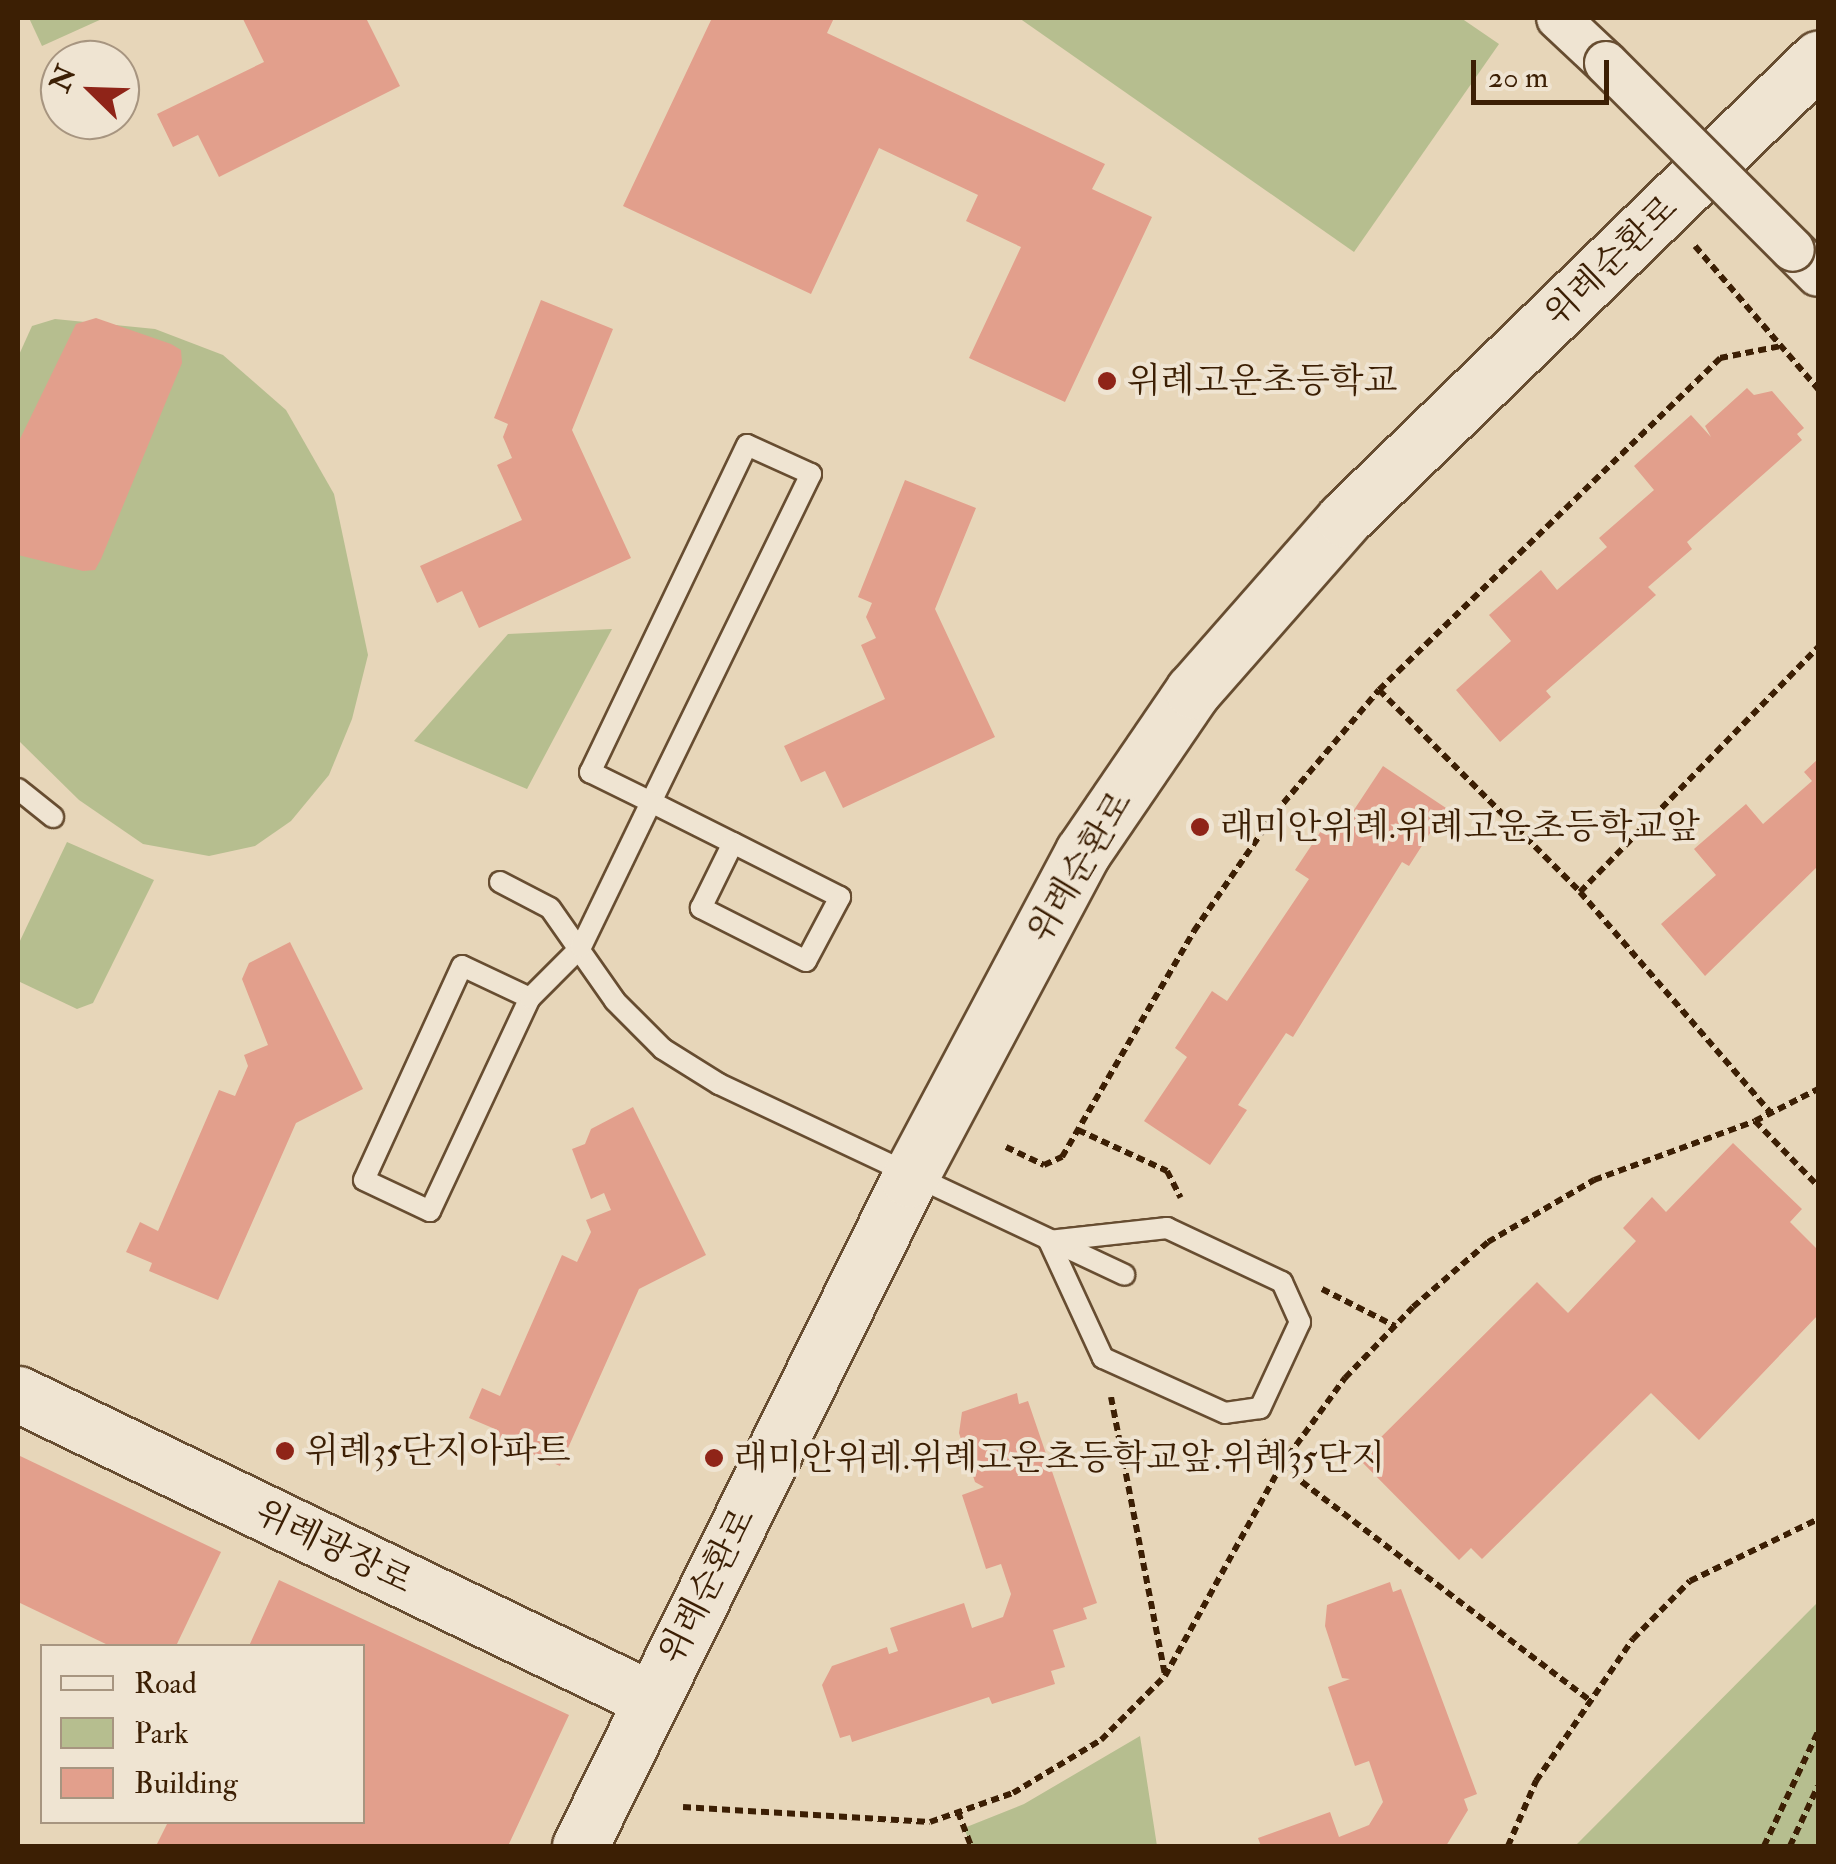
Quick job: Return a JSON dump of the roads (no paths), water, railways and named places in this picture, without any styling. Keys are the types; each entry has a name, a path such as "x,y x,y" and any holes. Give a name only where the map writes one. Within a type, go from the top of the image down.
{"street":[{"path":"1558,18 1806,263"},
{"name":"위례순환로","path":"580,1846 909,1179 1083,852 1193,691 1344,519 1818,59"},
{"name":"위례광장로","path":"18,1394 650,1700"}],"lane":[{"path":"530,998 462,966 364,1180 430,1211 530,998 581,947 651,802 811,474 747,445 590,772 651,802 840,896 806,961 701,908 733,843"},
{"path":"18,790 53,818"},
{"path":"500,882 550,908 615,1000 663,1048 719,1084 909,1179 1124,1275"},
{"path":"1167,1228 1282,1282 1300,1322 1260,1408 1225,1414 1103,1358 1049,1241 1167,1228"}],"place":[{"name":"위례고운초등학교","path":"1107,381"},
{"name":"래미안위례.위례고운초등학교앞","path":"1200,827"},
{"name":"위례35단지아파트","path":"285,1451"},
{"name":"래미안위레.위례고운초등학교앞.위례35단지","path":"714,1458"}]}
